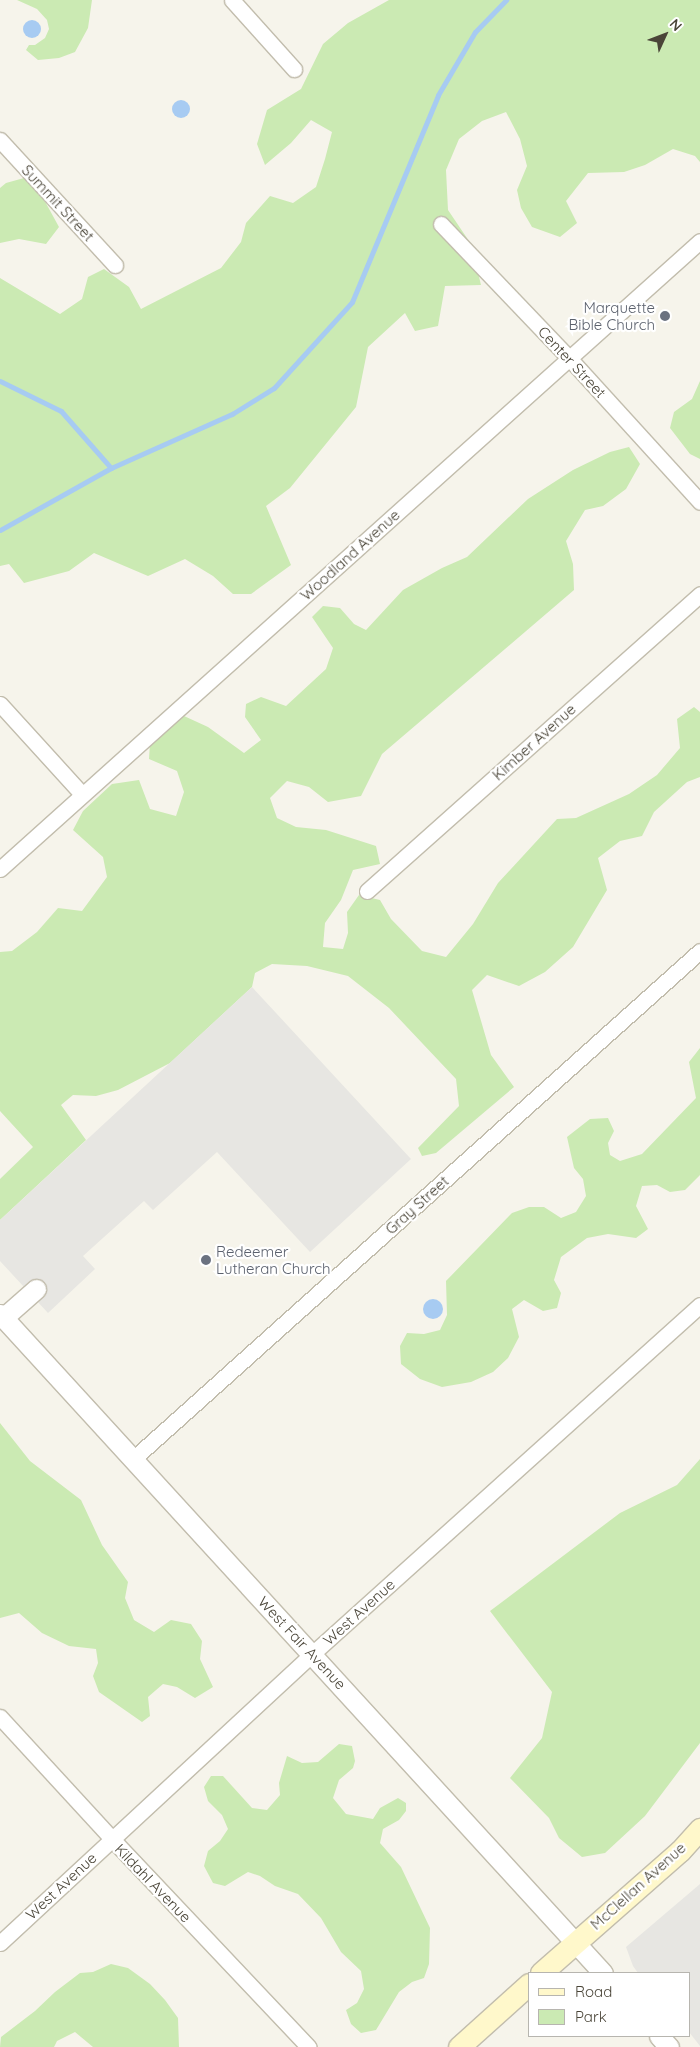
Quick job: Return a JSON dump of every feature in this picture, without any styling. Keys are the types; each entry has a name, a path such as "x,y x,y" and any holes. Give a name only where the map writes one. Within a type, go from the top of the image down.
{"main road":[{"name":"McClellan Avenue","path":"542,1972 680,1851 700,1829"},
{"path":"459,2047 528,1985"}],"street":[{"path":"232,0 294,70"},
{"name":"Summit Street","path":"0,140 115,265"},
{"name":"Center Street","path":"442,224 570,359 700,502"},
{"name":"Woodland Avenue","path":"0,869 700,241"},
{"name":"Kimber Avenue","path":"367,891 700,594"},
{"path":"0,704 82,794"},
{"name":"Gray Street","path":"133,1459 700,951"},
{"path":"2,1316 36,1289"},
{"name":"West Avenue","path":"0,1942 312,1654 700,1306"},
{"name":"West Fair Avenue","path":"2,1316 602,1972"},
{"name":"Kildahl Avenue","path":"0,1717 112,1840 309,2047"},
{"path":"660,2037 669,2047"}],"green space":[{"path":"17,0 92,0 88,28 75,52 59,58 38,60 26,50 29,45 35,45 45,38 49,29 47,20 37,9"},
{"path":"389,0 700,0 700,162 695,156 673,149 645,165 624,172 588,173 566,201 577,223 560,237 532,227 521,208 517,190 527,166 520,139 506,112 482,121 459,139 446,170 448,210 471,244 481,285 445,286 438,326 415,331 405,313 368,347 356,407 290,488 266,506 291,565 251,594 233,594 213,576 185,559 148,576 94,553 69,571 24,583 9,564 0,566 0,278 60,314 82,299 88,277 104,269 129,287 141,309 221,268 241,242 246,223 270,196 293,203 316,187 325,159 332,132 311,120 291,143 265,165 257,144 267,110 301,89 323,44 348,23"},
{"path":"24,178 42,196 59,227 46,244 19,239 0,243 0,188 6,183"},
{"path":"700,381 700,459 690,454 670,428 674,412 692,399"},
{"path":"629,447 640,464 626,489 603,506 585,510 566,541 573,564 574,590 382,754 361,796 328,802 309,787 287,781 270,798 277,818 296,827 326,830 376,846 380,864 353,870 341,900 325,923 323,947 343,949 348,933 347,912 359,895 380,900 391,919 422,951 446,957 473,924 498,883 557,819 576,818 629,794 657,775 680,748 677,719 694,707 700,712 700,777 687,782 654,812 642,836 620,841 598,858 607,890 573,947 545,972 519,986 487,975 472,990 491,1055 514,1087 436,1153 422,1156 418,1148 459,1106 456,1079 389,1008 348,976 307,966 272,964 255,973 252,987 170,1063 118,1090 96,1096 73,1095 61,1105 86,1140 0,1220 0,1179 33,1147 0,1111 0,952 12,951 37,932 58,908 82,911 107,877 103,857 73,830 83,811 112,784 139,780 150,809 176,816 184,792 177,771 149,759 150,743 184,716 208,727 244,753 261,740 245,717 246,704 261,697 286,706 326,669 333,648 312,617 323,606 340,608 354,624 366,630 403,590 442,568 467,557 528,499 573,470 610,452"},
{"path":"700,1048 700,1175 685,1190 670,1192 657,1185 642,1186 636,1206 648,1229 636,1238 608,1234 587,1238 561,1257 554,1280 561,1293 557,1308 543,1311 524,1300 512,1309 519,1337 508,1358 493,1372 471,1382 442,1387 420,1379 401,1364 400,1346 407,1333 424,1334 440,1330 447,1315 446,1281 512,1213 529,1207 544,1207 561,1218 576,1212 586,1196 583,1179 574,1168 567,1137 590,1119 608,1118 614,1131 608,1143 610,1155 620,1161 642,1154 696,1098 689,1062"},
{"path":"0,1423 30,1461 81,1500 102,1545 128,1582 125,1598 134,1620 154,1632 171,1620 191,1624 202,1641 200,1659 213,1687 195,1698 177,1687 163,1684 148,1697 150,1716 142,1722 99,1692 93,1676 98,1663 96,1649 69,1646 42,1633 19,1613 0,1618"},
{"path":"700,1459 700,1743 645,1816 605,1853 582,1857 559,1838 549,1818 510,1778 542,1738 552,1692 490,1611 620,1513 677,1485"},
{"path":"339,1744 352,1746 355,1761 353,1768 339,1780 333,1798 346,1814 373,1819 380,1808 398,1798 406,1803 406,1811 399,1820 383,1829 380,1843 401,1867 430,1928 429,1964 424,1978 412,1982 399,1992 376,2030 361,2033 351,2024 346,2010 357,2003 364,1989 361,1971 341,1952 321,1918 298,1894 275,1886 260,1876 248,1872 225,1886 213,1883 204,1866 208,1851 220,1841 228,1829 222,1815 208,1801 204,1787 211,1776 223,1776 252,1808 267,1810 280,1795 279,1783 287,1756 302,1763 318,1762"},
{"path":"111,1964 128,1968 150,1984 165,2000 178,2018 179,2047 93,2047 75,2032 57,2041 54,2047 0,2047 1,2037 80,1973 93,1972"}],"shaded area":[{"path":"252,987 411,1159 310,1252 217,1152 153,1210 144,1201 83,1256 95,1269 48,1313 0,1261 0,1220"},
{"path":"700,1884 700,2046 690,2033 690,1972 637,1972 626,1947"}],"water":[{"path":"28,20 36,20 41,25 39,36 28,38 23,33 23,25"},
{"path":"177,100 185,100 190,105 188,116 177,118 172,113 172,105"},
{"path":"433,1299 440,1302 443,1309 440,1316 433,1319 426,1316 423,1309 426,1302"}],"waterway":[{"path":"0,530 111,468 232,414 274,388 352,302 438,95 475,32 506,0"},
{"path":"0,381 61,411 111,468"}],"place":[{"name":"Marquette Bible Church","path":"665,316"},
{"name":"Redeemer Lutheran Church","path":"206,1260"}]}
